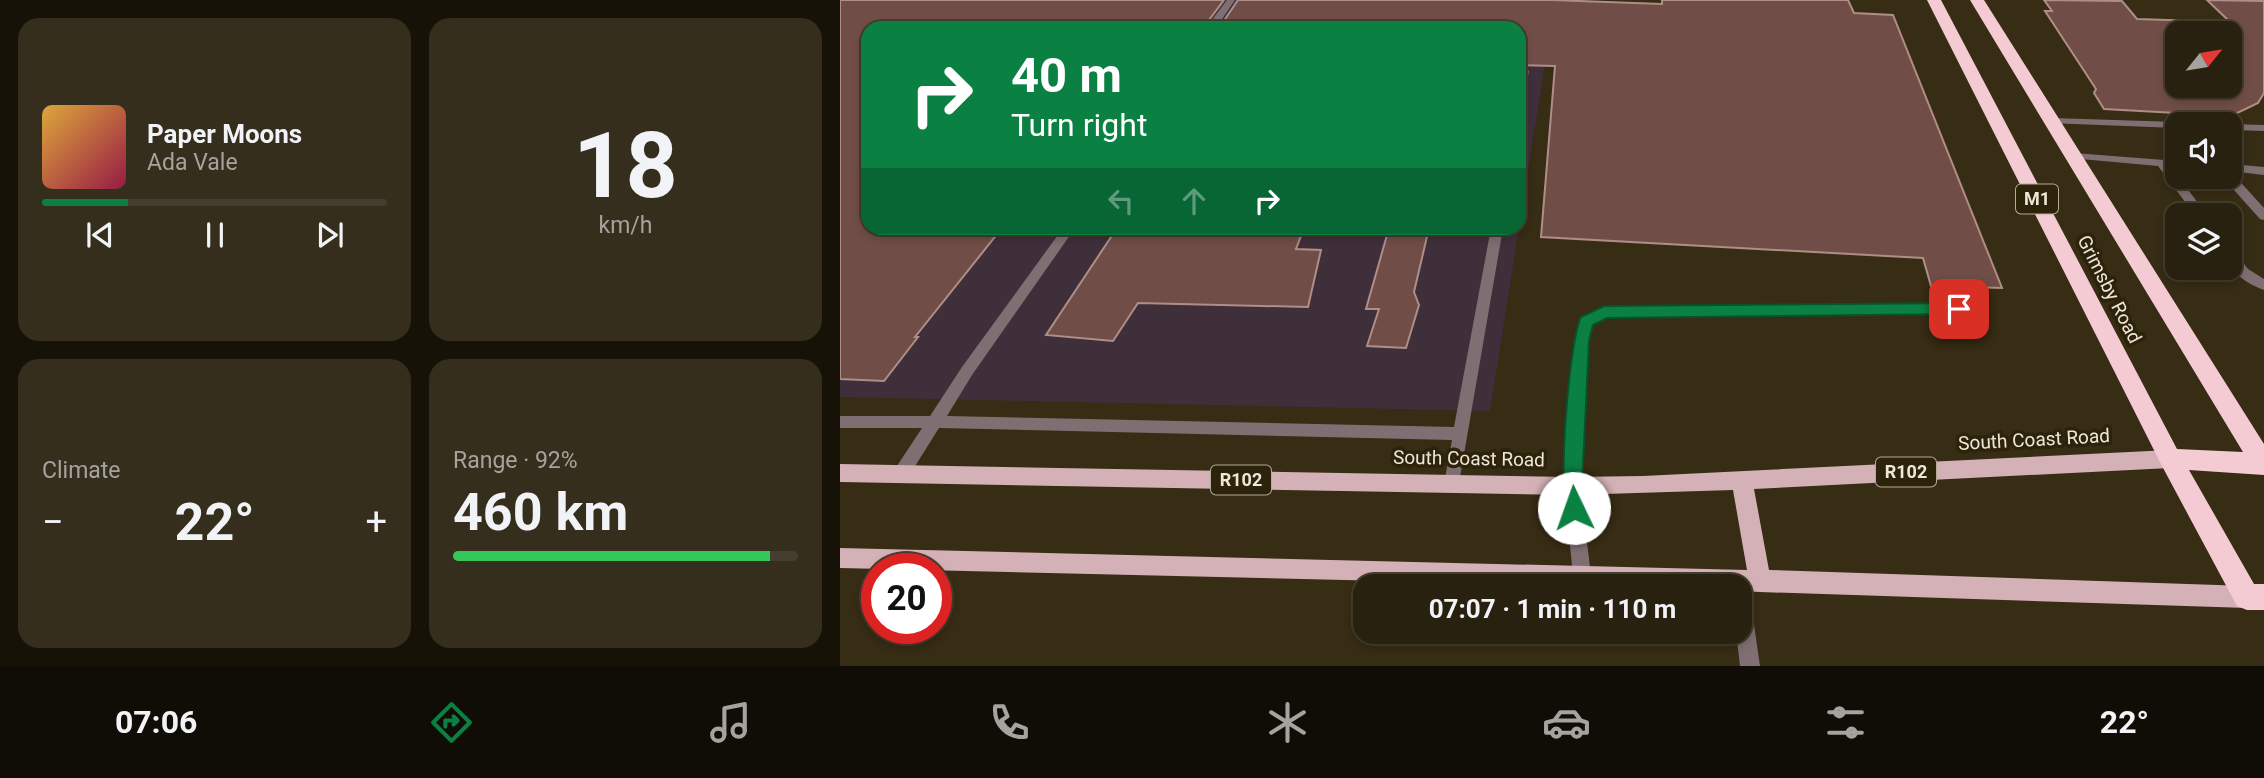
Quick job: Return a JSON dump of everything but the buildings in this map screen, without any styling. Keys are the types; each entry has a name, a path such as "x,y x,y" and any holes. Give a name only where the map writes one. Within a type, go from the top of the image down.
{"highway":[{"name":"Grimsby Road","path":"1934,0 2170,459 2255,597"},
{"name":"Grimsby Road","path":"1977,0 2264,464"},
{"name":"South Coast Road","path":"2170,459 2264,464"}],"main road":[{"name":"South Coast Road","path":"844,479 901,474 1572,486 2170,459"},
{"path":"1742,480 1744,574"},
{"path":"840,558 1537,574"},
{"path":"1752,584 2255,597"}],"lane":[{"path":"1216,21 1231,0"},
{"path":"2052,121 2165,125"},
{"path":"2242,127 2264,128"},
{"path":"2074,156 2165,163"},
{"path":"2162,163 2192,203"},
{"path":"2242,170 2264,171"},
{"path":"2240,189 2264,216"},
{"path":"901,474 932,424 1064,235"},
{"path":"1452,484 1496,235"},
{"path":"2242,271 2264,285"},
{"path":"1581,574 1572,486 1581,341 1586,321 1604,312 1959,309"},
{"path":"840,422 1013,422 1461,434"},
{"path":"1748,644 1750,666"}],"shaded area":[{"path":"840,0 1555,0 1526,184 1526,21 861,21 861,235 1518,235 1490,411 840,397"}],"route":[{"path":"1574,508 1572,486 1581,341 1586,321 1604,312 1959,309"}]}
